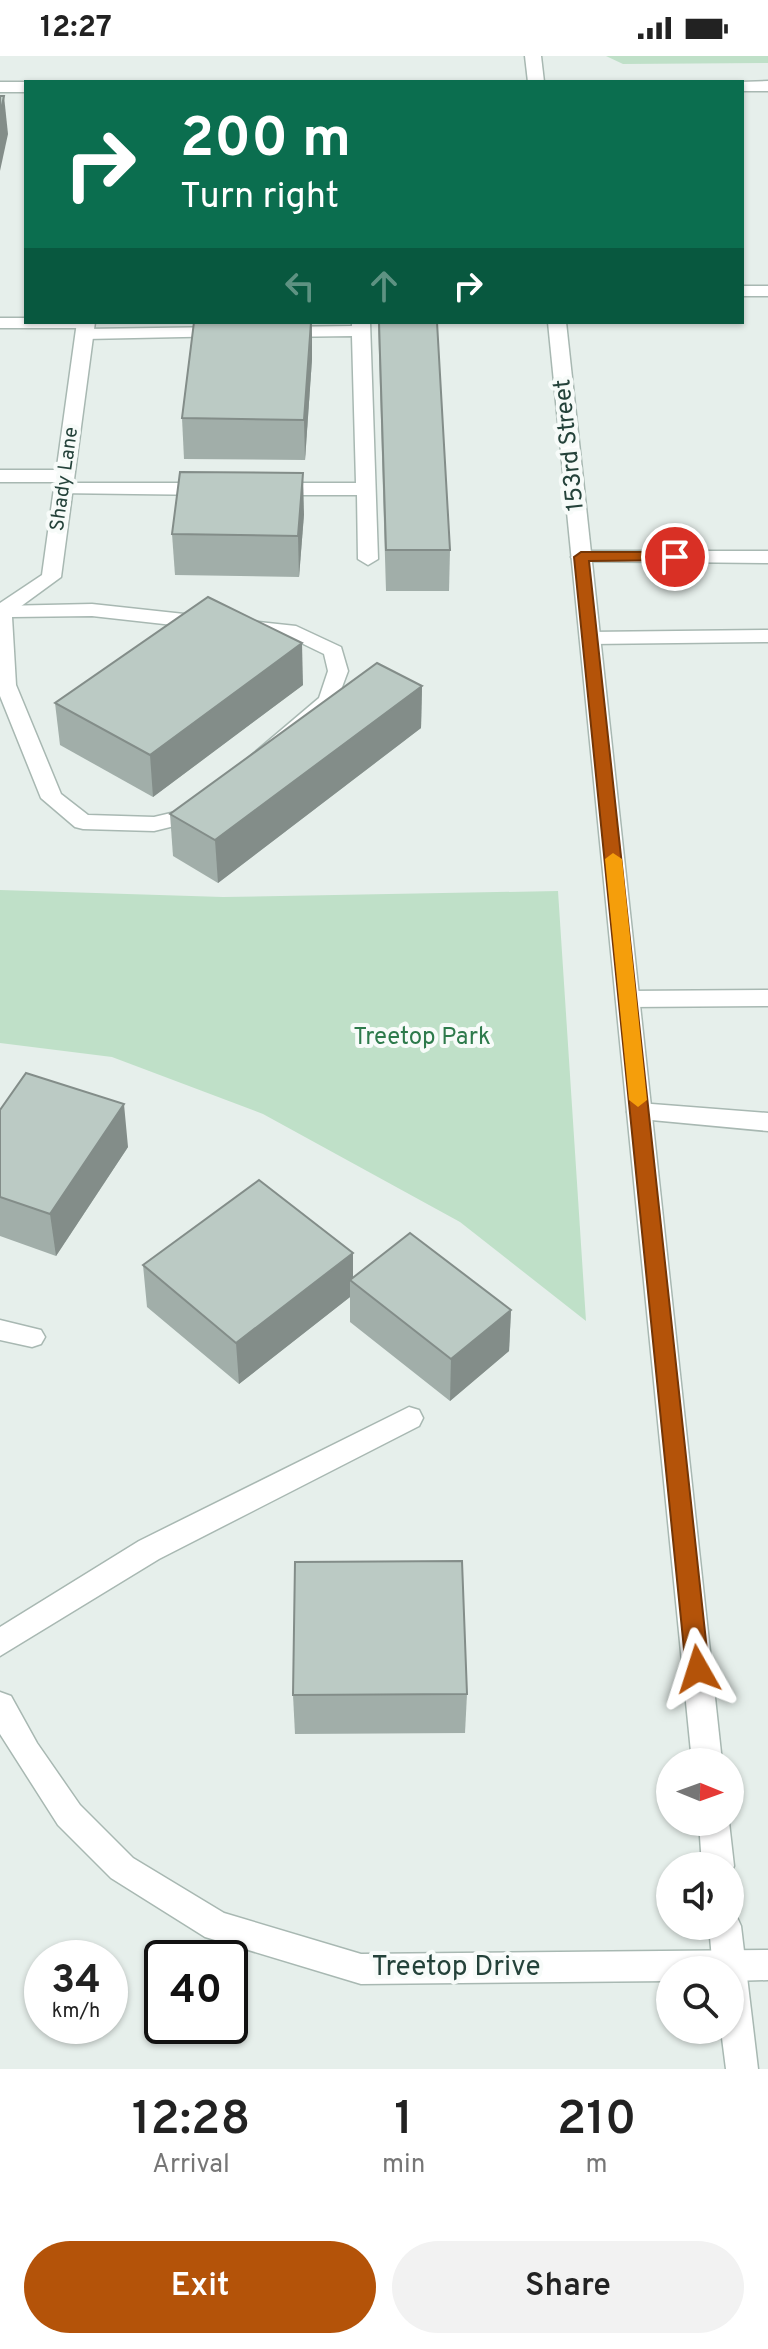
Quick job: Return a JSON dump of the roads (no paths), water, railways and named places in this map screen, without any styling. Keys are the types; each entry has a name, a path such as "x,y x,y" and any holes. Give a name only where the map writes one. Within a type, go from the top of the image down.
{"street":[{"path":"533,56 536,80"},
{"path":"744,86 768,86"},
{"path":"0,87 24,87"},
{"path":"744,291 768,291"},
{"path":"0,323 24,324"},
{"path":"29,324 246,332 361,326 368,559"},
{"name":"153rd Street","path":"557,324 706,1748"},
{"name":"Shady Lane","path":"2,611 51,577 86,326"},
{"path":"0,476 64,483 366,489"},
{"path":"581,557 768,557"},
{"path":"92,610 296,632 334,651 338,671 328,701 195,814 154,824 83,822 52,798 6,685 2,611 92,610"},
{"path":"590,638 768,636"},
{"path":"628,999 768,998"},
{"path":"639,1112 768,1122"},
{"path":"0,1330 32,1337"},
{"path":"0,1643 62,1598 202,1521 409,1418"},
{"name":"Treetop Drive","path":"0,1705 26,1753 69,1815 122,1868 216,1926 361,1969 656,1970"},
{"name":"Treetop Drive","path":"744,1968 768,1965"},
{"path":"739,2044 742,2069"}],"park label":[{"name":"Treetop Park","path":"422,1038"}]}
